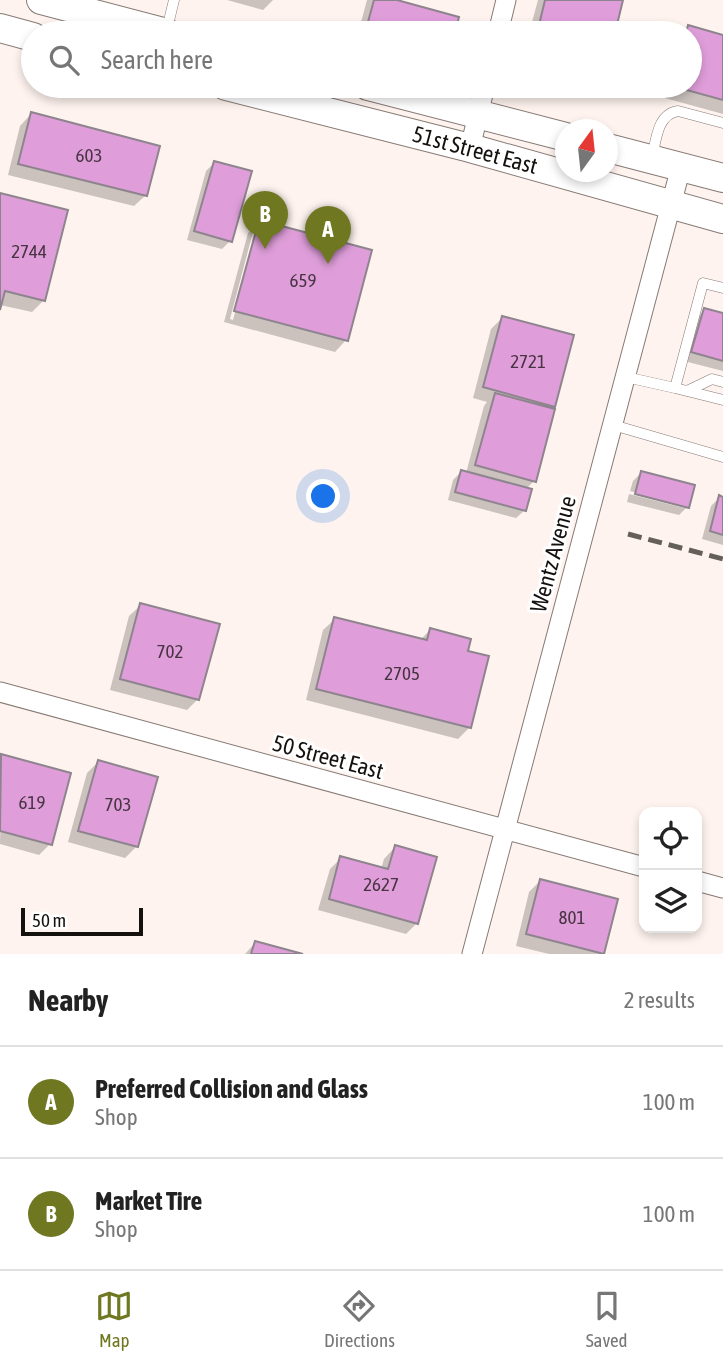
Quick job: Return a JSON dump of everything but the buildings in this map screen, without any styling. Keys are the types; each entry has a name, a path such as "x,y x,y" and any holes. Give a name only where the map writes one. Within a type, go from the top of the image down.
{"main road":[{"path":"56,2 123,21"},
{"path":"0,28 21,34"},
{"name":"51st Street East","path":"273,98 470,148 723,219"},
{"name":"51st Street East","path":"414,98 555,134"},
{"path":"618,151 723,178"}],"street":[{"path":"501,21 506,0"},
{"path":"470,148 482,98"},
{"name":"Wentz Avenue","path":"472,954 681,167"},
{"name":"50 Street East","path":"0,692 639,866"},
{"path":"702,882 723,888"}],"lane":[{"path":"169,21 174,0"},
{"path":"652,159 663,118 672,112 678,111 723,123"},
{"path":"675,388 704,283 723,288"},
{"path":"626,377 723,401"},
{"path":"687,391 712,379 723,382"},
{"path":"613,425 723,457"}],"railway":[{"path":"628,534 723,559"}],"place":[{"name":"Market Tire","path":"265,249"},
{"name":"Preferred Collision and Glass","path":"328,264"}]}
